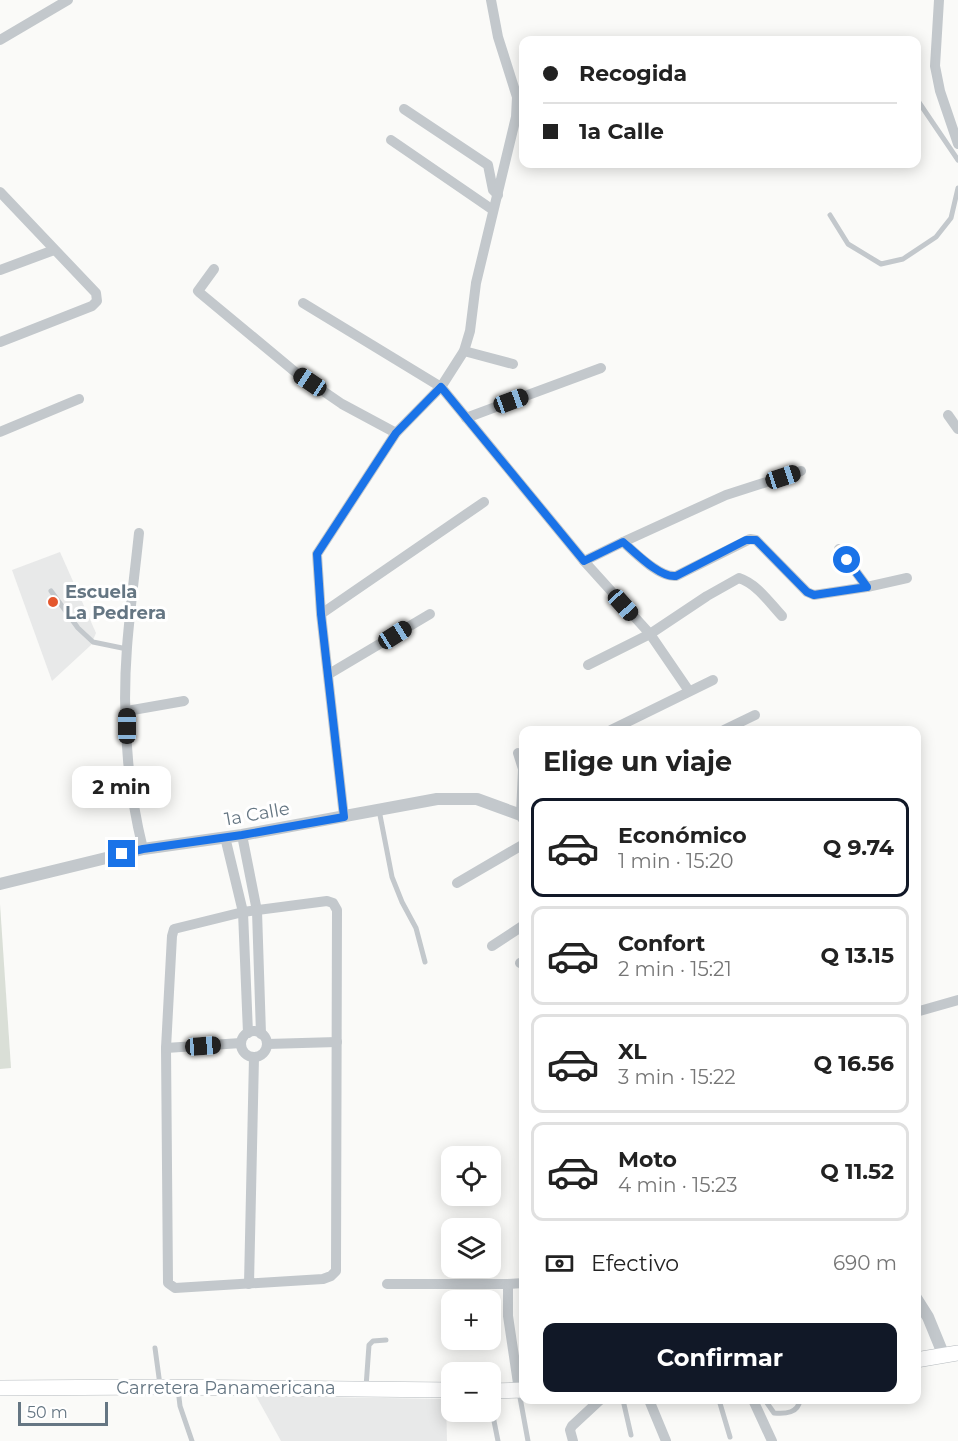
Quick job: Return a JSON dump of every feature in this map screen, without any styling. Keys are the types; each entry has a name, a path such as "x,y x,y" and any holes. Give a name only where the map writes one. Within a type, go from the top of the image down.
{"main road":[{"path":"921,1359 951,1354"},
{"name":"Carretera Panamericana","path":"0,1388 441,1390"},
{"path":"501,1391 519,1390"}],"street":[{"path":"344,817 321,614 316,561 318,549 396,433 441,387 464,351 470,331 476,283 516,117 517,97 498,37 491,0"},
{"path":"939,0 935,66 940,91 958,144"},
{"path":"0,40 63,1"},
{"path":"404,109 488,165 493,190 498,195"},
{"path":"391,140 493,210"},
{"path":"0,192 96,294 97,301 92,306 0,342"},
{"path":"0,270 54,250"},
{"path":"214,268 198,291 200,293 294,371 342,404 396,433"},
{"path":"303,303 441,387 584,561 650,634 689,691"},
{"path":"464,351 513,364"},
{"path":"466,418 601,368"},
{"path":"0,432 79,399"},
{"path":"948,415 958,429"},
{"path":"584,561 726,495 801,471"},
{"path":"321,614 484,502"},
{"path":"139,533 127,649 127,741 135,816 143,849"},
{"path":"623,542 660,573 669,577 676,576 746,540 756,540 807,592 814,595 907,578"},
{"path":"839,549 867,587"},
{"path":"588,665 650,634 707,596 739,578 761,592 782,616"},
{"path":"329,674 430,614"},
{"path":"619,726 713,680"},
{"path":"127,711 184,701"},
{"path":"732,726 755,715"},
{"name":"1a Calle","path":"0,884 143,849 242,835 437,799 477,799 519,816"},
{"path":"242,835 257,910 264,1039 264,1052 254,1057"},
{"path":"225,837 243,912 248,1033"},
{"path":"457,883 519,847"},
{"path":"327,901 333,903 337,910 336,1271 323,1279 175,1288 168,1283 166,1048 172,936 174,929 243,912 327,901"},
{"path":"492,946 519,928"},
{"path":"921,1011 958,1000"},
{"path":"254,1057 243,1052 241,1043 248,1033 253,1031 264,1039 337,1042"},
{"path":"166,1048 241,1043"},
{"path":"249,1284 254,1057"},
{"path":"387,1284 519,1284"},
{"path":"508,1284 508,1316 519,1379"},
{"path":"921,1306 951,1354"},
{"path":"573,1441 570,1430 572,1426 596,1404"},
{"path":"651,1404 666,1441"},
{"path":"755,1404 772,1441"}],"lane":[{"path":"921,105 958,160"},
{"path":"830,215 848,244 881,264 903,260 936,237 951,218 958,188"},
{"path":"51,591 78,628 93,642 127,649"},
{"path":"379,810 392,877 402,903 416,928 425,962"},
{"path":"366,1389 369,1345 373,1341 386,1340"},
{"path":"155,1348 160,1387"},
{"path":"177,1387 180,1406 192,1441"},
{"path":"523,1404 528,1441"},
{"path":"624,1404 631,1435"},
{"path":"720,1404 730,1437"},
{"path":"768,1404 774,1413 784,1414 795,1410 799,1404"},
{"path":"494,1422 498,1441"}],"shaded area":[{"name":"Escuela La Pedrera","path":"60,552 96,633 91,645 52,681 12,570"},
{"path":"0,904 11,1068 0,1069"},
{"path":"256,1396 441,1399 441,1422 447,1422 447,1441 281,1441"}],"place":[{"name":"Escuela La Pedrera","path":"53,602"}],"route":[{"path":"122,854 344,817 321,614 316,561 318,549 396,433 441,387 584,561 623,542 660,573 669,577 676,576 750,539 756,540 807,592 821,595 867,587 847,560"}]}
